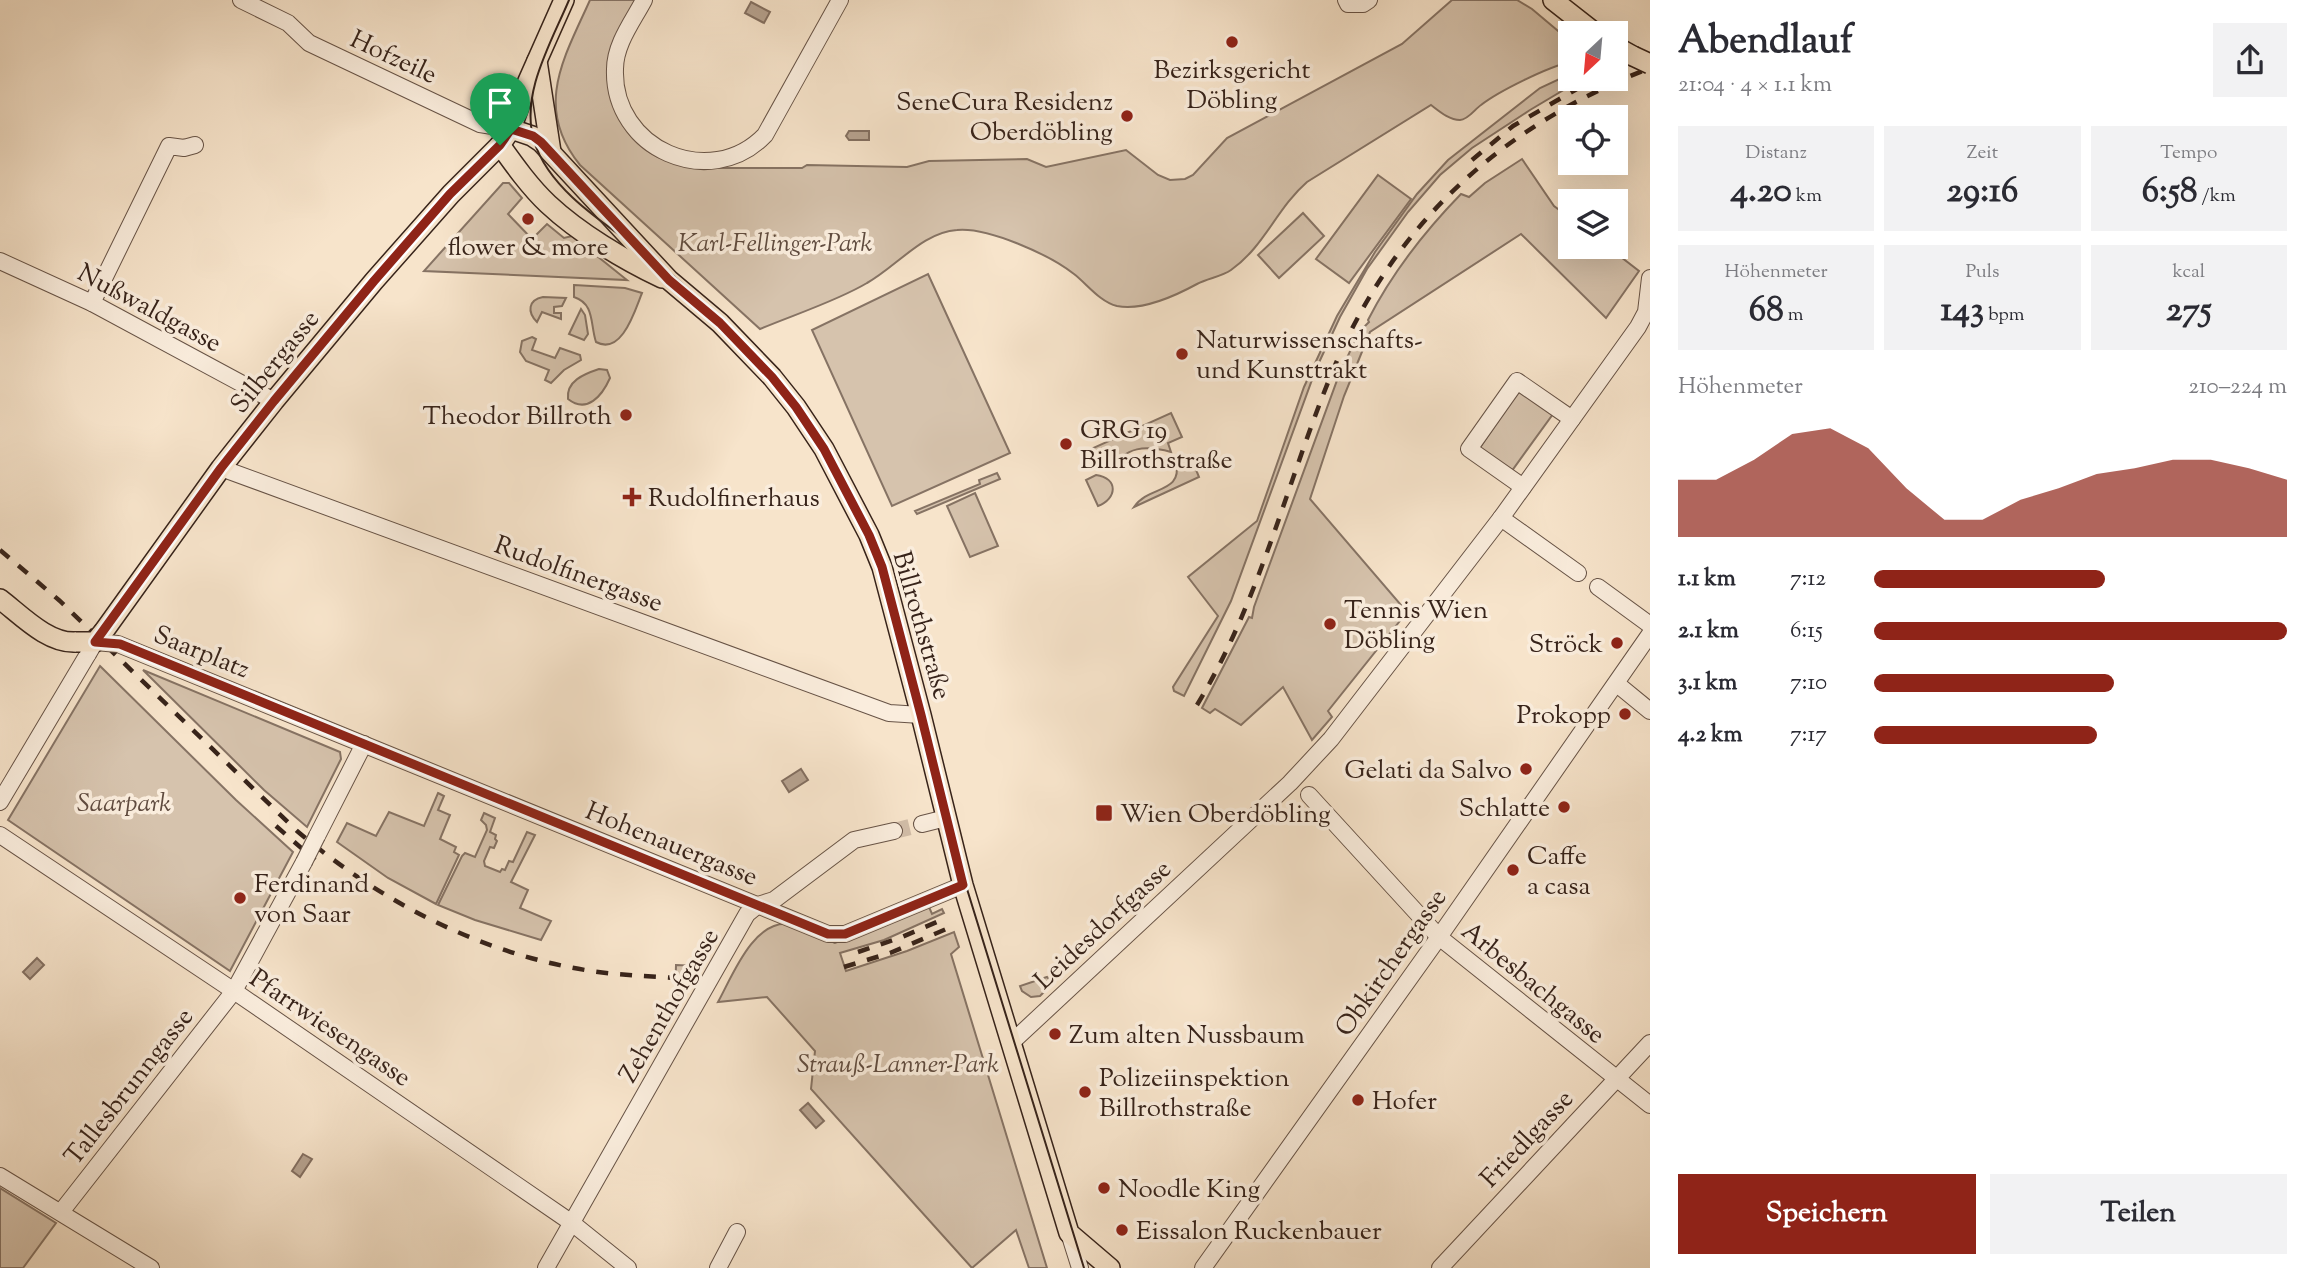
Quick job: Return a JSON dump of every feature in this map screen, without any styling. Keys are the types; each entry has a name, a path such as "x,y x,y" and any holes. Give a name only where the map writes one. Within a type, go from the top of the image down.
{"main road":[{"path":"511,129 564,0"},
{"path":"1553,0 1580,21"},
{"path":"537,61 551,152"},
{"name":"Silbergasse","path":"96,642 221,468 274,401 374,281 450,194 500,145 511,129"},
{"name":"Billrothstraße","path":"511,129 533,136 551,152 669,280 720,323 772,377 824,449 869,535 882,567 963,885 1011,1043"},
{"name":"Billrothstraße","path":"500,145 535,190 572,223 638,266 669,280"},
{"path":"0,599 52,637 68,642 96,642"},
{"path":"1011,1043 1069,1233 1110,1268"}],"street":[{"name":"Hofzeile","path":"241,0 288,23 309,43 480,124 511,129"},
{"path":"644,0 618,50 615,66 619,101 625,116 647,143 678,158 705,161 721,159 750,149 765,135 840,0"},
{"path":"1346,0 1348,4 1363,4 1369,0"},
{"path":"92,303 169,146 190,148 195,145"},
{"name":"Nußwaldgasse","path":"0,261 92,303 274,401"},
{"name":"Leidesdorfgasse","path":"1011,1043 1305,769 1331,739 1501,519 1638,327 1646,312 1650,278"},
{"path":"1523,487 1469,449 1517,381 1572,419"},
{"name":"Rudolfinergasse","path":"221,468 889,713 921,715"},
{"path":"1501,519 1578,573"},
{"path":"1598,587 1650,625"},
{"name":"Obkirchergasse","path":"1203,1268 1439,937 1650,634"},
{"path":"0,802 96,642"},
{"name":"Saarplatz","path":"96,642 364,744"},
{"path":"1617,684 1650,711"},
{"path":"234,991 296,878 364,744"},
{"name":"Hohenauergasse","path":"364,744 828,934 845,934 963,885"},
{"name":"Arbesbachgasse","path":"1309,795 1439,937 1650,1105"},
{"path":"922,824 946,818"},
{"name":"Zehenthofgasse","path":"546,1268 747,914 758,905 774,900 854,841 894,831"},
{"name":"Pfarrwiesengasse","path":"0,835 234,991 572,1223 628,1268"},
{"name":"Tallesbrunngasse","path":"61,1212 234,991"},
{"name":"Friedlgasse","path":"1440,1268 1650,1043"},
{"path":"0,1176 151,1268"},
{"path":"718,1268 737,1232"},
{"path":"1069,1233 1080,1268"}],"green space":[{"name":"Karl-Fellinger-Park","path":"590,0 636,0 608,70 609,88 618,116 639,145 652,154 682,164 732,168 802,168 807,165 907,167 929,161 1027,159 1046,167 1126,150 1158,175 1170,180 1185,179 1193,175 1227,138 1402,44 1452,0 1517,0 1532,9 1558,31 1558,66 1489,99 1463,120 1448,117 1431,105 1307,182 1287,203 1253,250 1231,270 1158,301 1127,307 1111,304 1099,297 1079,278 1035,251 985,233 957,230 945,232 921,243 855,290 760,329 580,165 566,144 558,123 556,103 558,82 571,42"},
{"path":"1558,80 1558,91 1562,91 1472,148 1440,175 1408,212 1367,269 1340,317 1316,369 1231,601 1184,696 1174,691 1173,687 1218,616 1188,577 1257,521 1304,387 1337,316 1375,252 1417,194 1448,160 1540,88"},
{"path":"1522,159 1558,209 1558,259 1624,259 1639,271 1606,318 1521,234 1370,332 1344,396 1310,499 1407,612 1328,711 1332,717 1312,740 1283,687 1241,725 1215,709 1210,713 1202,708 1249,617 1252,618 1339,375 1359,332 1369,322 1377,303 1398,269 1447,208 1461,194 1469,197"},
{"path":"1378,175 1411,199 1349,283 1316,259"},
{"path":"503,183 509,183 522,198 508,214 532,239 547,224 564,238 572,236 627,280 424,271"},
{"path":"1303,213 1324,236 1279,278 1258,255"},
{"path":"928,274 1010,453 892,506 812,330"},
{"path":"574,285 625,288 642,293 626,329 613,343 605,345 596,342 591,315 585,304 574,297"},
{"path":"543,297 566,298 562,306 554,307 554,313 561,313 561,319 542,312 537,322 531,307 534,301"},
{"path":"581,309 585,315 588,334 584,340 569,334"},
{"path":"532,337 536,339 532,350 555,358 560,348 580,355 581,360 564,370 551,383 545,380 549,370 526,361 520,352 522,341"},
{"path":"599,369 607,370 610,378 598,397 581,405 568,399 573,383"},
{"path":"1518,391 1553,414 1511,472 1479,449"},
{"path":"1171,413 1182,437 1168,443 1171,452 1153,448 1137,449 1123,456 1111,470 1082,453"},
{"path":"1190,455 1199,477 1134,507 1148,495 1170,485 1177,472 1176,462"},
{"path":"997,473 1000,479 917,514 915,511 980,484 979,480"},
{"path":"1096,475 1109,480 1113,489 1109,499 1098,506 1086,480"},
{"path":"975,493 998,546 970,557 947,506"},
{"name":"Saarpark","path":"100,666 236,800 293,852 230,971 8,820"},
{"name":"Saarpark","path":"143,670 340,752 341,759 307,827 264,790"},
{"path":"438,793 444,796 438,810 450,815 440,839 456,847 454,852 459,855 436,904 388,878 337,842 347,823 376,836 389,812 424,826"},
{"path":"484,813 495,818 490,832 496,835 497,841 494,848 490,847 484,861 485,866 500,872 505,870 509,861 513,862 527,832 535,835 511,882 528,890 520,908 551,921 541,940 475,920 438,905 462,856 465,853 475,857 487,830 481,820"},
{"name":"Strauß-Lanner-Park","path":"929,907 932,914 942,909 944,913 884,940 840,953 846,971 954,932 959,947 951,954 1047,1268 1029,1268 1016,1230 972,1268 811,1089 815,1051 767,997 718,1002 737,965 754,940 776,925 794,925 835,943"},
{"path":"676,965 697,966 678,1000 675,1000"},
{"path":"1047,977 1053,983 1040,996 1031,997 1022,991 1020,986"},
{"path":"0,1188 56,1223 23,1268 0,1268"}],"shaded area":[{"path":"751,2 770,12 764,23 745,13"},
{"path":"849,131 869,131 869,140 849,140 846,136"},
{"path":"801,769 808,780 789,792 782,781"},
{"path":"37,958 44,965 30,979 23,972"},
{"path":"808,1103 824,1121 816,1128 800,1110"},
{"path":"303,1154 312,1159 300,1177 292,1171"}],"tunnel":[{"path":"894,831 922,824"}],"tram line":[{"path":"569,0 546,51 534,87 531,105 534,141 542,160 568,193 675,278 767,365 814,426 852,492 883,563 895,599 963,876 1084,1268"}],"railway":[{"path":"1628,65 1650,57"},
{"path":"1197,705 1219,666 1255,585 1331,375 1356,321 1385,272 1419,227 1457,187 1499,151 1545,120 1596,92 1650,68"},
{"path":"1472,160 1513,126 1573,91"},
{"path":"0,550 60,601 297,831 362,880 432,920 506,951 585,970 676,978"},
{"path":"276,826 315,860"},
{"path":"858,952 946,918"},
{"path":"844,967 890,953 951,927"}],"place":[{"name":"Bezirksgericht Döbling","path":"1232,42"},
{"name":"SeneCura Residenz Oberdöbling","path":"1127,116"},
{"name":"flower & more","path":"528,219"},
{"name":"Naturwissenschafts- und Kunsttrakt","path":"1182,354"},
{"name":"Theodor Billroth","path":"626,415"},
{"name":"GRG 19 Billrothstraße","path":"1066,444"},
{"name":"Rudolfinerhaus","path":"632,497"},
{"name":"Tennis Wien Döbling","path":"1330,624"},
{"name":"Ströck","path":"1617,643"},
{"name":"Prokopp","path":"1625,714"},
{"name":"Gelati da Salvo","path":"1526,769"},
{"name":"Schlatte","path":"1564,807"},
{"name":"Wien Oberdöbling","path":"1104,813"},
{"name":"Caffe a casa","path":"1513,870"},
{"name":"Ferdinand von Saar","path":"240,898"},
{"name":"Zum alten Nussbaum","path":"1055,1034"},
{"name":"Polizeiinspektion Billrothstraße","path":"1085,1092"},
{"name":"Hofer","path":"1358,1100"},
{"name":"Noodle King","path":"1104,1188"},
{"name":"Eissalon Ruckenbauer","path":"1122,1230"}],"route":[{"path":"511,129 533,136 541,142 669,280 720,323 772,377 824,449 869,535 882,567 963,885 845,934 828,934 120,644 95,642 221,468 274,401 450,194 500,145 511,129"}]}
